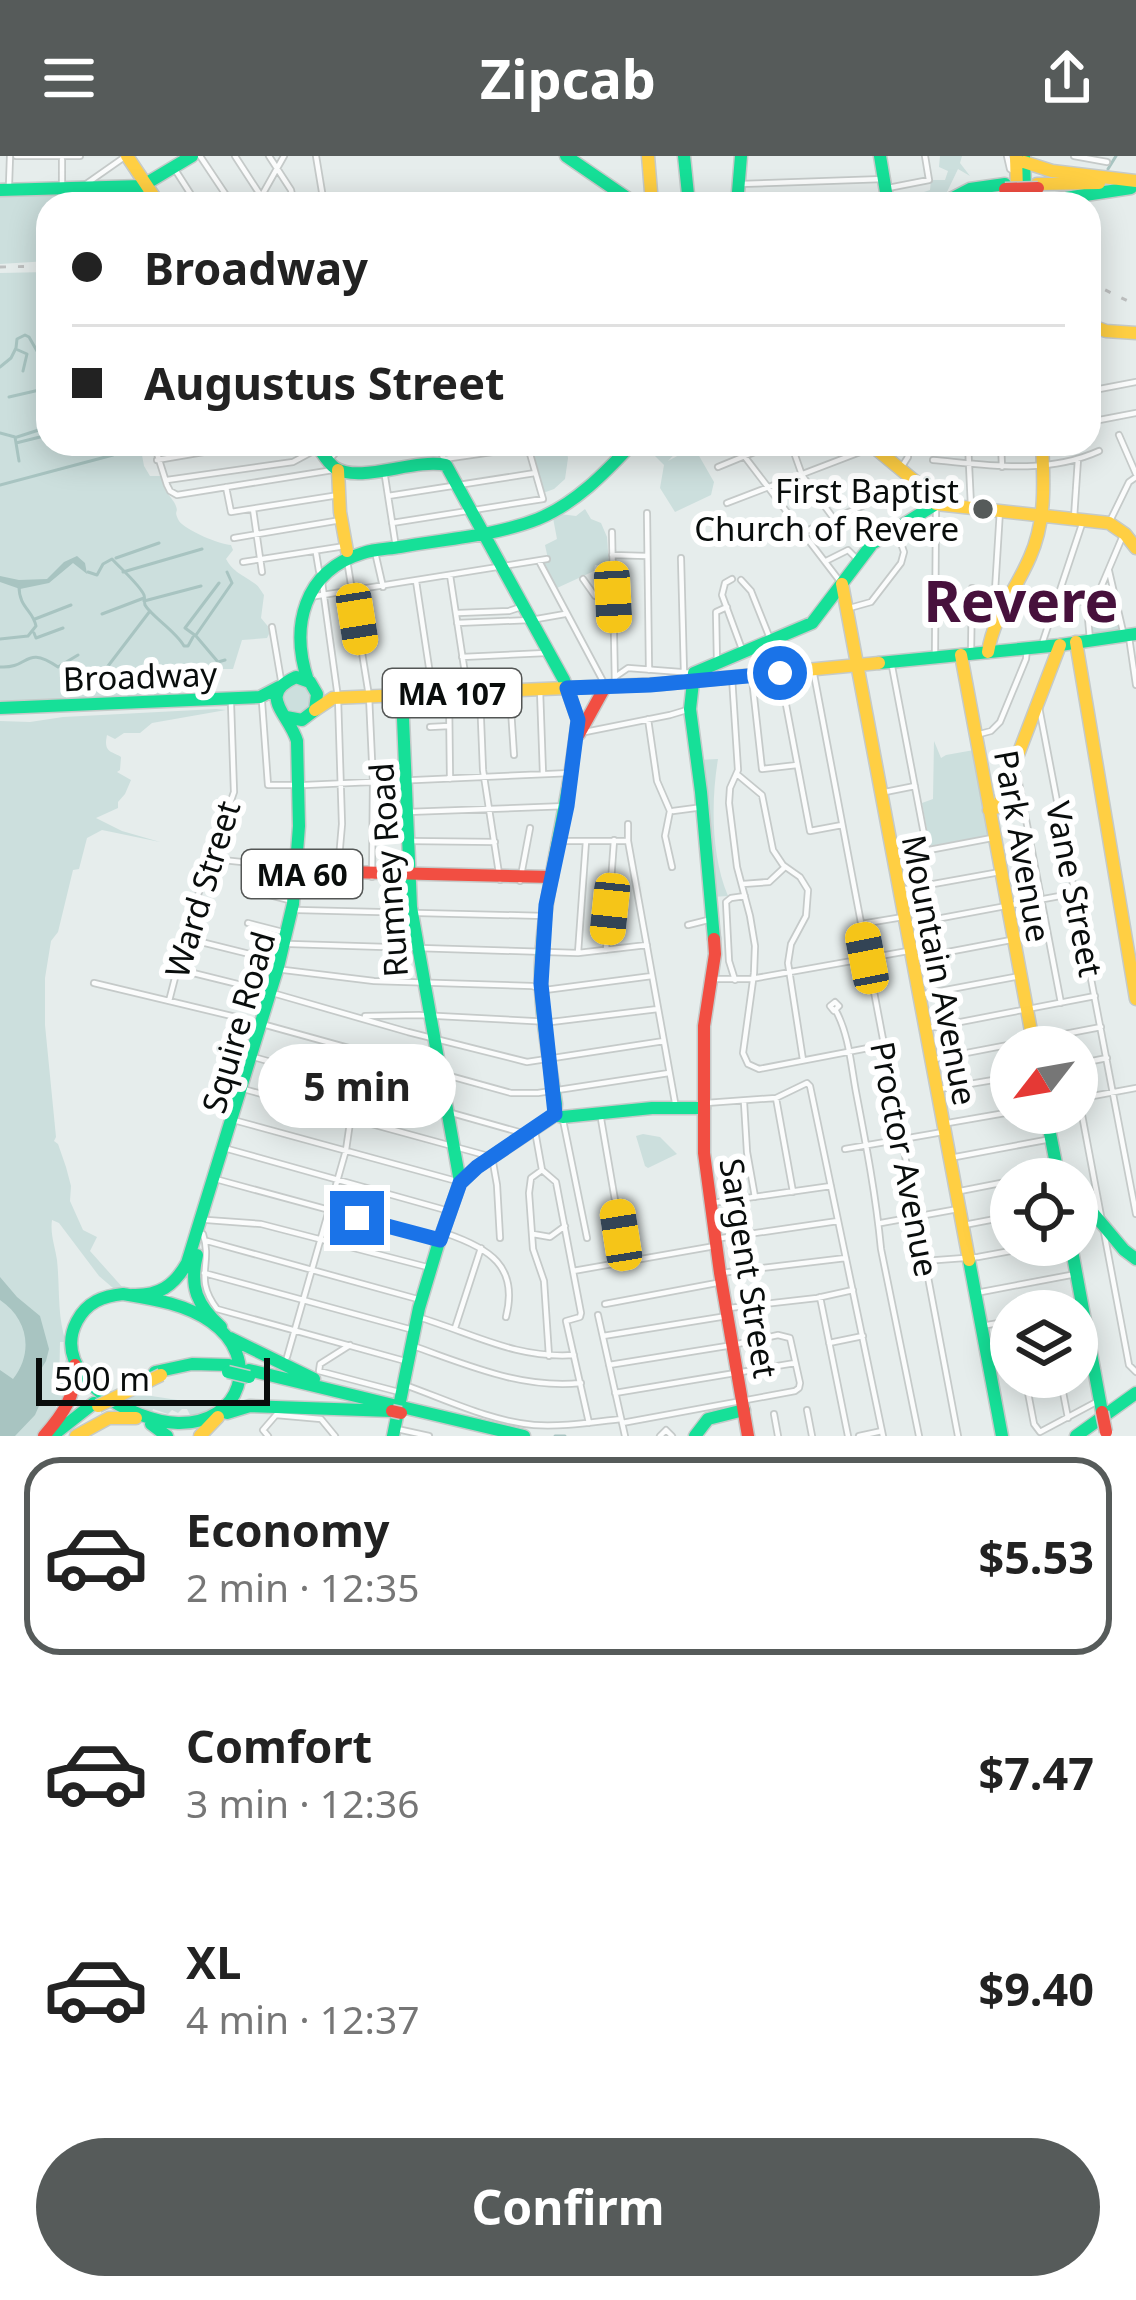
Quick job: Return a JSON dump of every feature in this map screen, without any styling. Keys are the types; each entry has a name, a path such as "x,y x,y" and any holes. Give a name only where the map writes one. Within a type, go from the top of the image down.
{"main road":[{"path":"127,156 149,192"},
{"path":"555,156 608,192"},
{"path":"566,156 618,192"},
{"path":"648,156 651,192"},
{"path":"684,156 688,192"},
{"path":"738,192 741,156"},
{"path":"880,156 886,192"},
{"path":"3,186 124,187 145,183 181,159"},
{"path":"1016,192 1017,160 1135,187"},
{"path":"1030,192 1029,179 1036,171 1052,171"},
{"path":"3,186 145,183"},
{"path":"1025,192 1038,186 1135,187"},
{"path":"1101,192 1135,187"},
{"path":"1101,331 1136,336"},
{"path":"325,456 333,465 346,552"},
{"name":"MA 60","path":"346,552 483,530 529,516 565,499 616,456"},
{"name":"MA 60","path":"282,712 275,698 293,665 296,611 303,592 346,552 395,541 534,525 580,496 619,456"},
{"path":"887,456 936,504"},
{"path":"988,652 993,623 1031,554 1042,514 1043,456"},
{"path":"333,465 354,472 443,460 567,688 578,720 545,916 541,989 559,1116"},
{"path":"689,676 812,623 872,544 936,504 1109,523 1136,548"},
{"name":"MA 60","path":"311,714 318,696 301,663 299,638 301,615 320,574"},
{"name":"Mountain Avenue","path":"842,584 1002,1436"},
{"name":"MA 107","path":"311,714 335,698 732,677 1130,635"},
{"path":"1083,642 1136,999"},
{"path":"989,810 997,808 1060,645"},
{"name":"Park Avenue","path":"966,654 975,735 1030,1026"},
{"name":"Sargent Street","path":"689,676 715,955 704,1027 703,1143 748,1436"},
{"path":"283,683 298,677 335,698"},
{"name":"Broadway","path":"0,711 260,698 283,683"},
{"path":"574,748 583,723 612,683"},
{"name":"Rumney Road","path":"402,695 416,948 460,1182"},
{"name":"Broadway","path":"0,711 262,702 282,712"},
{"path":"282,712 296,720 311,714"},
{"name":"Squire Road","path":"282,712 296,736 302,785"},
{"name":"Squire Road","path":"132,1295 162,1292 181,1274 282,966 302,872 303,734 311,714"},
{"path":"302,872 551,880"},
{"name":"Squire Road","path":"225,1332 200,1307 192,1286 193,1269 263,1025"},
{"path":"394,1431 413,1330 460,1182 559,1116 704,1106"},
{"path":"1050,1134 1056,1158"},
{"path":"1098,1218 1132,1258"},
{"path":"1075,1266 1079,1290"},
{"path":"132,1295 195,1314 347,1397"},
{"name":"MA 60","path":"75,1364 71,1336 82,1313 104,1297 132,1295"},
{"name":"MA 60","path":"200,1436 232,1401 238,1382 238,1358 225,1332"},
{"path":"75,1364 93,1386 166,1436"},
{"path":"52,1436 73,1398 75,1364"},
{"path":"52,1436 96,1405 158,1373 192,1364 347,1397 398,1402 524,1436"},
{"path":"1098,1390 1107,1434"},
{"path":"1076,1436 1136,1393"},
{"path":"76,1436 109,1418 146,1421 181,1431 250,1406 398,1402 495,1436"},
{"path":"1090,1436 1136,1402"},
{"path":"695,1436 710,1417 743,1406"}],"street":[{"path":"3,186 13,156 80,156"},
{"path":"86,184 127,156"},
{"path":"235,156 258,192"},
{"path":"269,156 291,192"},
{"path":"263,192 284,156"},
{"path":"316,156 322,192"},
{"path":"739,184 929,180 925,156"},
{"path":"1074,156 1108,162"},
{"path":"62,157 62,184"},
{"path":"181,159 193,192"},
{"path":"181,159 218,192"},
{"path":"116,192 124,187"},
{"path":"1101,389 1136,382"},
{"path":"1101,420 1136,413"},
{"path":"1109,523 1136,475 1119,435"},
{"path":"157,456 173,494 333,465 338,456"},
{"path":"158,460 181,456"},
{"path":"167,481 301,456"},
{"path":"442,456 443,460 467,456"},
{"path":"392,523 543,499 531,456"},
{"path":"718,467 740,456"},
{"path":"746,456 842,584"},
{"path":"795,456 802,475 833,519"},
{"path":"727,503 848,456"},
{"path":"901,468 908,456"},
{"path":"969,456 970,506"},
{"path":"1002,456 1002,467"},
{"path":"933,460 1002,467 1086,456"},
{"path":"975,735 992,731 1000,722 1059,592 1079,519 1078,459"},
{"path":"384,468 395,541"},
{"path":"388,496 535,473"},
{"path":"804,532 916,482"},
{"path":"226,487 231,512 339,495"},
{"path":"934,657 936,504"},
{"path":"253,509 262,572"},
{"path":"993,623 1000,510"},
{"path":"646,513 649,670"},
{"path":"234,538 341,520"},
{"path":"846,609 871,602 901,563 904,551 894,527"},
{"path":"612,532 612,683"},
{"path":"1083,642 1124,533"},
{"path":"826,561 848,550 859,561"},
{"path":"316,551 335,698 342,824 338,873"},
{"path":"243,562 316,551 346,552 369,696 372,874"},
{"path":"374,551 383,587"},
{"path":"612,555 647,556"},
{"path":"612,683 628,668 689,676 681,558"},
{"path":"308,597 547,559"},
{"path":"538,561 612,683"},
{"path":"1108,570 1130,635 1136,685"},
{"path":"450,575 462,656 474,692 500,879"},
{"path":"583,579 596,597 613,597"},
{"path":"732,579 722,590 743,652"},
{"path":"741,580 758,604 771,641"},
{"path":"416,581 433,694"},
{"path":"966,654 972,588"},
{"path":"1059,592 1093,606"},
{"path":"456,614 524,606"},
{"path":"716,663 716,611 727,607"},
{"path":"458,623 567,614"},
{"path":"272,627 283,683"},
{"path":"462,656 549,653"},
{"path":"892,662 927,850"},
{"name":"Proctor Avenue","path":"812,669 958,1436"},
{"path":"780,673 811,832 842,826"},
{"path":"752,675 764,770 797,765"},
{"path":"732,677 738,755 729,795 736,867 754,946 746,1062 759,1069 884,1045"},
{"path":"540,690 543,774"},
{"path":"510,691 514,754"},
{"path":"449,693 450,778"},
{"path":"262,702 268,785 571,773"},
{"name":"Ward Street","path":"169,1001 184,938 234,792 231,704"},
{"name":"Vane Street","path":"1038,706 1136,1214"},
{"path":"580,733 690,709"},
{"path":"648,719 656,778 670,811 665,836 672,867"},
{"path":"430,727 449,726"},
{"path":"1014,766 1061,1003"},
{"path":"737,774 763,797 771,844 785,867 803,881 809,900 789,951 803,1060"},
{"path":"880,793 915,786"},
{"path":"407,812 567,806"},
{"path":"670,811 703,807"},
{"path":"628,824 676,1108"},
{"path":"520,879 530,828"},
{"path":"892,857 994,838"},
{"path":"408,841 495,842"},
{"path":"559,841 628,841"},
{"path":"578,953 586,841"},
{"path":"606,950 614,841"},
{"path":"211,859 302,872"},
{"path":"741,884 769,883 785,867"},
{"path":"898,891 1000,872"},
{"path":"245,890 295,905 412,914 545,916"},
{"path":"860,924 1076,892"},
{"path":"735,980 729,961 726,902 745,896"},
{"path":"688,925 712,920"},
{"path":"248,923 289,938 416,948 578,953 647,945"},
{"path":"184,938 282,966 374,981 551,990 652,976"},
{"path":"712,980 754,979 1013,939"},
{"path":"177,969 527,1061 664,1041"},
{"path":"918,995 1020,976"},
{"path":"94,983 511,1093 669,1073"},
{"path":"924,1029 1095,996"},
{"path":"356,1015 544,1022 658,1009"},
{"path":"836,1011 867,1145 881,1249 919,1436"},
{"path":"930,1060 990,1051"},
{"path":"287,1357 346,1150 360,1052"},
{"path":"257,1058 530,1132 542,1171 556,1182 565,1226 581,1315 567,1320 589,1423"},
{"path":"1098,1060 1107,1058"},
{"path":"936,1090 990,1081"},
{"path":"704,1106 776,1098 807,1083 816,1107 883,1434 859,1436"},
{"path":"1098,1095 1136,1088"},
{"path":"247,1090 492,1157 500,1238"},
{"path":"776,1098 793,1192"},
{"path":"744,1102 746,1152 755,1197"},
{"path":"600,1113 622,1241"},
{"path":"559,1116 587,1238"},
{"path":"844,1149 990,1117"},
{"path":"237,1121 460,1182"},
{"path":"1085,1134 1135,1372"},
{"path":"948,1158 1051,1139"},
{"path":"225,1149 449,1211"},
{"path":"542,1171 529,1185 534,1253 544,1281 549,1356"},
{"path":"219,1180 482,1248 507,1274 510,1300 506,1317"},
{"path":"955,1192 990,1185"},
{"path":"709,1203 831,1186"},
{"path":"880,1223 958,1209"},
{"path":"207,1220 257,1223 431,1268"},
{"path":"961,1226 990,1220"},
{"path":"573,1271 838,1221"},
{"path":"532,1234 550,1237 565,1226"},
{"path":"405,1361 216,1308 203,1273 204,1238 421,1300"},
{"path":"454,1329 482,1248"},
{"path":"924,1262 990,1253"},
{"path":"605,1304 721,1278 846,1258"},
{"path":"203,1273 413,1330 518,1381 581,1383"},
{"path":"974,1293 1076,1274"},
{"path":"603,1336 854,1290"},
{"path":"820,1297 848,1436"},
{"path":"598,1315 625,1436"},
{"path":"980,1327 990,1325"},
{"path":"413,1330 454,1329 518,1352 574,1355"},
{"path":"350,1345 321,1364 319,1371 398,1402 548,1425 743,1406 798,1389 800,1383 794,1348 788,1336 778,1334 609,1365"},
{"path":"829,1342 863,1336"},
{"path":"615,1393 795,1363"},
{"path":"1029,1398 1039,1432 1101,1406"},
{"path":"1064,1398 1068,1418"},
{"path":"807,1411 812,1436"},
{"path":"774,1414 778,1436"},
{"path":"268,1436 263,1429 275,1415 322,1419 335,1436"},
{"path":"663,1416 663,1433 672,1436"},
{"path":"394,1431 429,1436"}],"shaded area":[{"path":"940,156 962,156 960,163 970,176 958,169 947,192 924,192 930,190 931,180 945,180 948,171 939,167"},
{"path":"36,193 36,262 0,264 0,194"},
{"path":"36,272 36,456 142,456 150,476 162,476 179,521 231,545 229,564 264,595 261,618 271,630 267,638 242,640 233,669 180,674 171,687 171,697 0,705 0,273"},
{"path":"533,456 568,456 565,479 543,493"},
{"path":"655,456 673,456 668,461 699,456 714,482 711,495 675,512 660,488 664,465"},
{"path":"585,509 601,523 607,537 609,565 595,565 594,571 557,588 544,564 548,559 545,545 557,539 553,518 576,516"},
{"path":"1115,605 1120,631 1092,635 1096,606 1100,612 1110,610"},
{"path":"294,681 312,689 312,708 295,716 283,709 282,699"},
{"path":"226,710 152,723 140,733 124,733 115,739 107,735 107,748 121,757 117,772 131,780 118,808 96,818 160,842 102,830 87,838 79,869 73,870 58,932 51,941 45,1025 54,1141 66,1167 70,1201 83,1230 97,1237 90,1251 124,1289 113,1288 99,1276 52,1220 66,1342 60,1342 59,1387 66,1358 69,1384 42,1436 0,1436 0,721"},
{"path":"934,741 941,758 974,750 990,835 930,846 922,803 933,799"},
{"path":"718,759 714,828 728,896 712,897 698,760"},
{"path":"636,1136 660,1137 677,1154 648,1168"},
{"path":"132,1393 197,1403 227,1400 220,1411 191,1417 187,1409 168,1414 153,1409 144,1412 124,1398"}],"water":[{"path":"77,556 87,574 73,563 49,583 20,589 0,582 0,576 47,579"},
{"path":"0,1277 40,1316 49,1349 40,1371 42,1399 35,1415 15,1436 0,1436 0,1370 13,1379 24,1358 25,1337 17,1317 0,1300"}],"waterway":[{"path":"1108,169 1116,156"},
{"path":"0,367 11,358 17,339 25,335 36,349"},
{"path":"18,350 27,354 23,371"},
{"path":"9,397 36,391"},
{"path":"17,437 36,431"},
{"path":"0,433 15,437 19,461"},
{"path":"16,443 36,438"},
{"path":"0,485 109,456"},
{"path":"116,558 159,543"},
{"path":"123,572 202,549"},
{"path":"88,572 97,575 112,559 142,591 148,609 184,646 193,637"},
{"path":"196,635 232,583 227,572"},
{"path":"219,583 185,628 218,662 225,660"},
{"path":"0,639 28,636 36,626 19,586"},
{"path":"144,601 201,586"},
{"path":"102,614 144,598"},
{"path":"35,619 71,605"},
{"path":"105,670 150,611"},
{"path":"34,633 36,638 63,628"},
{"path":"0,667 33,657 58,667 78,655"},
{"path":"555,1436 565,1436"}],"railway":[{"path":"0,267 36,266"},
{"path":"1101,288 1136,305"}],"traffic: fast":[{"path":"0,190 142,186 192,156"},
{"path":"566,156 618,192"},
{"path":"684,156 688,192"},
{"path":"738,192 741,156"},
{"path":"880,156 886,192"},
{"path":"1024,156 1025,191"},
{"path":"964,192 1005,184"},
{"path":"1101,193 1131,188"},
{"path":"325,456 335,468 359,473 446,465 564,680 578,720 574,748"},
{"path":"308,681 301,641 306,604 314,587 343,561 538,519 577,496 620,456"},
{"path":"714,939 690,709 694,673 812,623 872,544 936,504"},
{"path":"879,663 1136,634"},
{"path":"132,1295 165,1288 187,1263 278,967 293,904 299,826 297,741 277,698 284,684 296,677 310,682 317,694 315,710 302,720 286,717"},
{"path":"0,708 260,697 279,687"},
{"path":"402,695 411,907 460,1182"},
{"path":"555,1115 541,963 574,748"},
{"path":"556,1115 704,1108"},
{"path":"393,1436 419,1308 460,1183 555,1115"},
{"path":"1050,1134 1055,1158"},
{"path":"1098,1219 1136,1259"},
{"path":"197,1255 197,1295 221,1327"},
{"path":"969,1260 1002,1436"},
{"path":"1075,1266 1102,1412"},
{"path":"123,1294 191,1311 227,1337 240,1370 238,1386 217,1413 200,1420 160,1421 119,1405 85,1377 74,1360 71,1341 77,1321 96,1301 123,1294"},
{"path":"230,1338 314,1379"},
{"path":"155,1372 192,1364 229,1365"},
{"path":"249,1370 393,1405"},
{"path":"228,1372 249,1377"},
{"path":"1076,1436 1136,1393"},
{"path":"52,1436 94,1403"},
{"path":"227,1413 250,1406 392,1411"},
{"path":"402,1407 524,1436"},
{"path":"695,1436 708,1419 744,1410"},
{"path":"151,1424 167,1436"}],"traffic: slow":[{"path":"127,156 151,192"},
{"path":"648,156 651,192"},
{"path":"1016,156 1017,190"},
{"path":"1024,162 1052,171 1136,181"},
{"path":"1037,184 1099,183"},
{"path":"1101,329 1136,333"},
{"path":"885,456 936,504 1109,523 1136,548"},
{"path":"988,652 1039,530 1042,456"},
{"path":"338,470 347,551"},
{"path":"842,584 969,1260"},
{"path":"1076,642 1136,999"},
{"path":"989,810 998,807 1060,645"},
{"path":"961,655 1030,1026"},
{"path":"315,710 333,698 661,684 879,663"},
{"path":"98,1406 161,1375"},
{"path":"200,1436 218,1417"},
{"path":"76,1436 109,1418 136,1418"}],"traffic: jam":[{"path":"1005,189 1038,188"},
{"path":"579,734 605,687"},
{"path":"305,871 552,877"},
{"path":"714,939 704,1026 704,1153 748,1436"},
{"path":"44,1436 67,1404 75,1365"},
{"path":"392,1411 401,1413"},
{"path":"1102,1412 1106,1432"}],"place":[{"name":"First Baptist Church of Revere","path":"983,509"}],"district":[{"name":"Revere","path":"1021,600"}],"route":[{"path":"357,1218 440,1240 460,1183 555,1114 541,984 546,905 567,806 578,720 567,688 780,673"}]}
